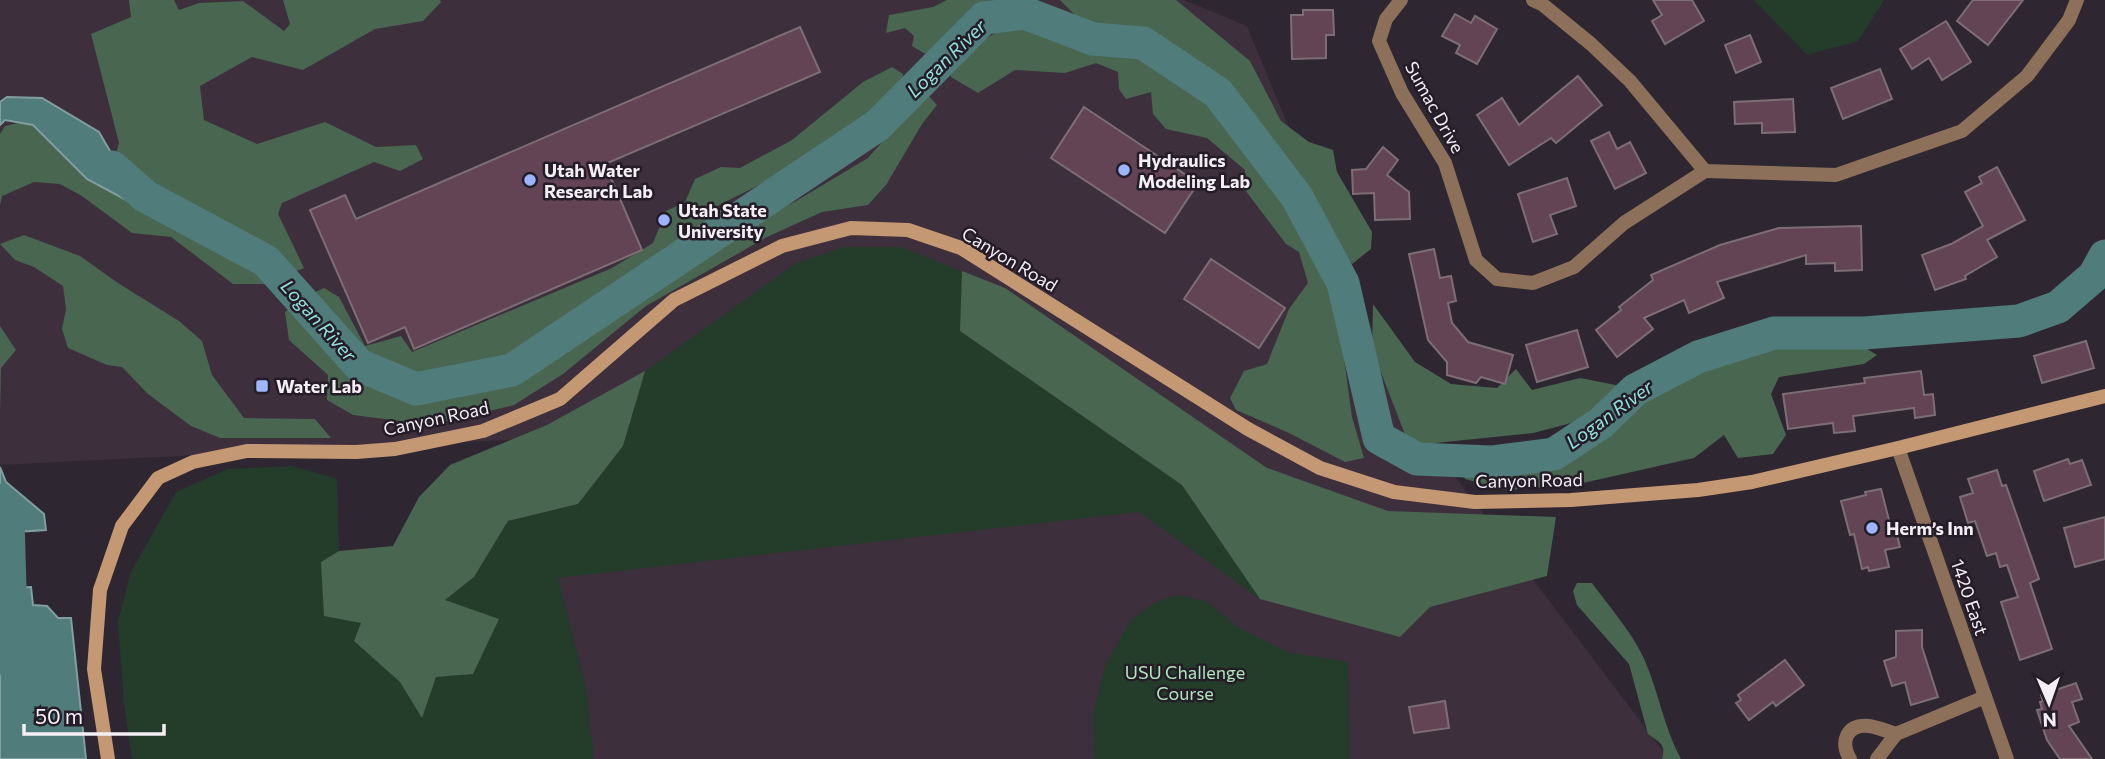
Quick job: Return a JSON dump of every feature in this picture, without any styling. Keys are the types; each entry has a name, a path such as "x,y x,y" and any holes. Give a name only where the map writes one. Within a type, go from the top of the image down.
{"street":[{"name":"Sumac Drive","path":"1401,0 1385,19 1379,41 1402,93 1445,163 1476,260 1497,279 1533,283 1574,267 1624,223 1705,172"},
{"path":"1533,0 1542,4 1591,44 1630,81 1705,172 1836,175 1962,131 2027,76 2069,20 2077,0"},
{"name":"Canyon Road","path":"108,759 94,669 100,590 122,526 158,478 193,462 247,450 356,452 395,449 483,431 560,399 674,300 782,246 850,228 908,230 961,248 1248,429 1320,468 1394,492 1475,502 1571,500 1752,482 2105,397"},
{"name":"1420 East","path":"1898,448 2007,759"},
{"path":"1877,759 1896,734 1984,697"},
{"path":"1850,759 1844,740 1855,728 1867,726 1896,734"}],"shaded area":[{"name":"Utah State University","path":"0,0 1184,0 1247,26 1407,413 1669,759 251,759 685,431 0,465"},
{"path":"129,0 174,0 179,10 199,3 243,1 284,31 290,24 283,0 440,0 423,21 375,29 303,70 252,57 200,86 204,120 257,144 325,122 376,147 416,145 423,159 400,171 374,162 282,203 278,214 304,268 265,284 233,284 171,237 132,233 82,196 60,184 34,182 2,196 0,205 0,134 5,126 35,119 109,176 119,143 91,34 131,17"},
{"path":"947,0 1001,0 990,2 970,13 927,55 912,46 914,36 905,28 886,33 889,15 933,7"},
{"path":"1060,0 1176,0 1250,61 1281,121 1309,142 1333,150 1337,172 1372,232 1371,249 1352,264 1322,229 1332,271 1352,417 1364,458 1345,462 1236,410 1230,398 1244,371 1267,364 1289,309 1308,283 1299,252 1286,244 1245,190 1245,170 1207,138 1166,129 1153,114 1151,92 1126,99 1119,89 1118,72 1096,63 1065,73 1015,70 978,93 951,77 950,67 967,50 1007,26 1035,22 1111,50 1123,47 1120,32 1076,16"},
{"path":"892,67 903,74 904,87 880,117 821,154 719,205 692,241 609,292 582,318 592,326 628,304 703,249 796,201 868,158 918,101 929,96 937,105 922,124 886,185 868,205 822,212 767,237 646,306 563,374 514,405 422,427 408,422 353,415 327,400 328,375 289,340 285,312 305,297 324,288 339,297 365,346 401,336 412,352 612,268 653,243 666,211 685,202 695,179 721,167 740,168 792,140 863,82"},
{"path":"7,97 42,98 99,132 114,158 167,222 87,179 33,125 5,120 0,125 0,102"},
{"path":"24,235 80,256 179,321 202,341 212,375 244,418 315,419 331,438 220,438 191,426 148,394 122,367 107,365 68,348 62,329 66,309 63,286 34,267 15,260 0,244"},
{"path":"962,271 1005,288 1267,468 1388,511 1556,517 1547,576 1430,607 1400,637 1260,599 1182,485 960,331"},
{"path":"1373,304 1415,362 1451,384 1497,388 1516,369 1532,390 1580,378 1626,387 1631,405 1679,378 1769,346 1852,340 1877,355 1864,364 1779,377 1771,394 1786,435 1773,454 1738,458 1724,435 1694,458 1574,485 1505,490 1465,479 1462,470 1471,465 1505,466 1575,457 1583,427 1579,421 1533,433 1416,445 1406,437 1372,349"},
{"path":"0,326 16,350 1,368 0,415"},
{"path":"645,371 623,446 578,504 508,521 474,577 445,600 499,619 473,674 436,677 422,718 400,682 354,641 361,623 324,616 321,562 339,551 393,546 419,497 450,465 547,425"},
{"path":"0,467 6,482 44,514 46,530 0,533"},
{"path":"1577,583 1592,583 1640,651 1681,759 1662,759 1662,747 1648,734 1629,664 1577,605 1573,591"},
{"path":"31,587 33,605 47,606 58,618 71,618 86,759 0,759 0,588"}],"green space":[{"path":"1754,0 1884,0 1858,41 1807,55"},
{"path":"844,247 900,247 962,271 960,331 1182,485 1260,599 1139,512 558,578 586,688 594,759 132,759 124,704 118,621 131,572 176,492 228,469 292,466 337,479 339,551 321,562 362,623 354,640 444,601 474,577 508,521 578,504 623,446 645,371 796,263"},
{"name":"USU Challenge Course","path":"1177,595 1206,601 1241,629 1287,652 1348,662 1350,759 1094,759 1093,715 1105,666 1130,621 1156,602"}],"building":[{"path":"1653,0 1692,0 1704,21 1665,44 1652,21 1662,15"},
{"path":"1973,0 2023,0 1988,45 1957,21"},
{"path":"1303,10 1333,10 1334,35 1326,35 1326,58 1292,59 1291,15 1303,15"},
{"path":"1455,14 1471,23 1475,16 1497,29 1477,64 1456,53 1460,45 1442,36"},
{"path":"1946,21 1971,62 1942,80 1929,58 1912,69 1900,49"},
{"name":"Utah Water Research Lab","path":"800,27 820,72 605,164 642,250 414,349 405,327 368,343 310,210 345,195 356,219"},
{"path":"1750,35 1761,62 1736,73 1725,45"},
{"path":"1880,69 1892,99 1843,119 1831,88"},
{"path":"1578,76 1602,105 1556,143 1551,138 1509,165 1477,115 1502,98 1519,125"},
{"path":"1793,99 1795,132 1762,133 1762,123 1735,124 1734,102"},
{"name":"Hydraulics Modeling Lab","path":"1084,107 1198,183 1165,233 1051,158"},
{"path":"1609,132 1617,149 1630,142 1646,173 1615,189 1591,141"},
{"path":"1383,147 1398,160 1387,175 1409,192 1410,219 1375,220 1374,193 1353,194 1352,170 1366,169"},
{"path":"1997,167 2025,220 1987,240 1997,257 1965,276 1966,279 1935,290 1922,255 1951,244 1983,226 1965,192 1982,183 1979,177"},
{"path":"1567,178 1576,206 1550,215 1557,234 1533,242 1518,194"},
{"path":"1861,226 1862,270 1835,271 1835,263 1806,264 1806,255 1717,282 1724,298 1689,313 1684,300 1644,318 1653,329 1617,357 1596,330 1621,310 1619,307 1653,280 1651,275 1720,245 1779,228"},
{"path":"1434,249 1440,278 1451,276 1456,301 1448,303 1452,323 1468,342 1513,355 1505,384 1481,377 1476,383 1447,375 1447,362 1428,340 1409,254"},
{"path":"1211,259 1285,308 1259,348 1184,299"},
{"path":"1577,330 1588,367 1537,382 1526,345"},
{"path":"2086,341 2094,368 2042,383 2034,356"},
{"path":"1921,371 1924,395 1933,394 1935,415 1915,418 1914,408 1853,416 1855,431 1834,433 1833,423 1788,429 1783,394 1865,383 1864,378"},
{"path":"2068,459 2070,464 2082,460 2091,485 2044,501 2034,471"},
{"path":"1997,470 2002,486 2006,485 2039,579 2030,583 2052,649 2020,660 2001,602 2018,597 2007,565 2000,567 1996,553 1987,556 1975,521 1968,523 1960,497 1973,493 1968,479"},
{"name":"Herm’s Inn","path":"1881,489 1890,524 1894,523 1900,547 1885,550 1889,567 1869,571 1868,567 1862,569 1854,534 1850,535 1841,501"},
{"path":"2105,517 2105,559 2075,567 2064,528"},
{"path":"1922,630 1922,647 1938,697 1911,705 1905,682 1892,686 1884,661 1896,657 1896,631"},
{"path":"1785,660 1804,685 1776,706 1773,702 1749,720 1736,703 1741,700 1738,695"},
{"path":"2076,683 2082,699 2072,702 2079,722 2069,726 2092,759 2060,759 2047,740 2037,710 2042,709 2041,695"},
{"path":"1445,701 1449,728 1414,733 1409,707"}],"waterway":[{"name":"Logan River","path":"112,167 145,196 266,261 359,365 416,389 512,370 878,125 984,18 1025,13 1093,39 1143,43 1218,93 1297,197 1343,283 1379,438 1417,459 1491,462 1554,454 1601,423 1635,390 1698,357 1774,333 1864,333 2019,321 2058,307 2094,276 2105,256"},
{"name":"Logan River","path":"0,500 8,519 10,588 0,658"}],"place":[{"name":"Hydraulics Modeling Lab","path":"1124,170"},
{"name":"Utah Water Research Lab","path":"530,180"},
{"name":"Utah State University","path":"664,220"},
{"name":"Water Lab","path":"262,386"},
{"name":"Herm’s Inn","path":"1872,528"}]}
